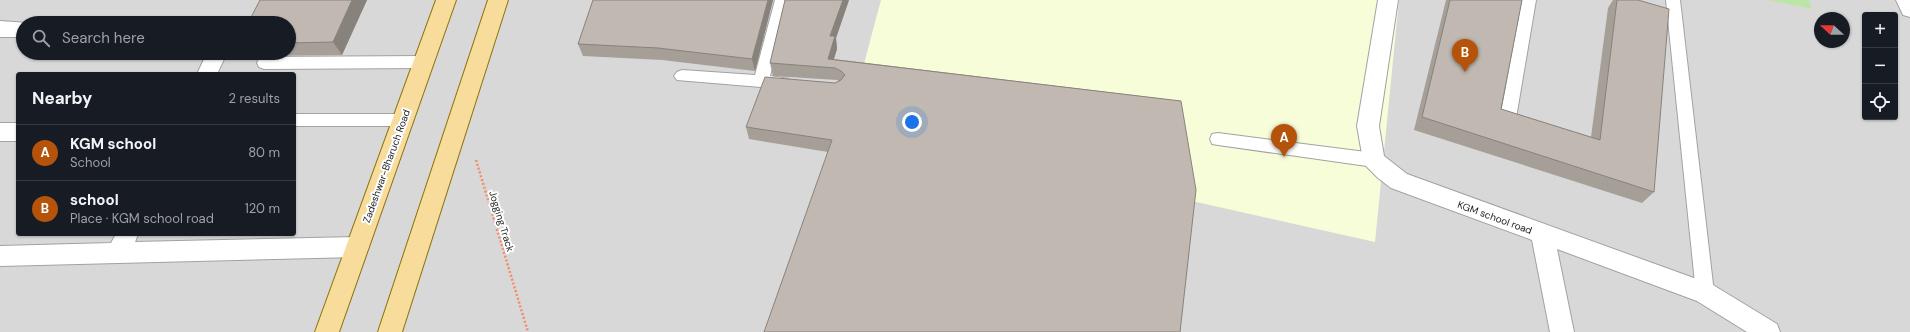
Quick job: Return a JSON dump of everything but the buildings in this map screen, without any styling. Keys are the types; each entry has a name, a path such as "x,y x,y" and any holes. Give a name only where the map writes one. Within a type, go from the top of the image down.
{"main road":[{"name":"Zadeshwar-Bharuch Road","path":"327,332 403,120 422,62 446,0"},
{"path":"390,332 498,0"}],"street":[{"path":"1374,160 1368,126 1388,0"},
{"path":"1906,0 1910,10"},
{"path":"0,29 16,29"},
{"path":"208,72 214,60"},
{"path":"0,132 16,132"},
{"name":"KGM school road","path":"1374,160 1398,181 1705,293 1768,332"},
{"path":"1542,234 1562,332"},
{"path":"0,256 122,244 357,247"}],"lane":[{"path":"761,81 782,0"},
{"path":"1508,118 1529,0"},
{"path":"1673,0 1705,293"},
{"path":"264,63 422,62"},
{"path":"682,76 799,84"},
{"path":"296,120 403,120"},
{"path":"1218,139 1374,160"}],"path":[{"name":"Jogging Track","path":"475,159 528,332"}],"shaded area":[{"path":"0,0 1910,0 1910,332 0,332"},
{"path":"881,0 1399,0 1375,242 1192,201 861,75"}],"green space":[{"path":"1768,0 1809,0 1812,9"}],"place":[{"name":"school","path":"1465,72"},
{"name":"KGM school","path":"1284,157"}]}
